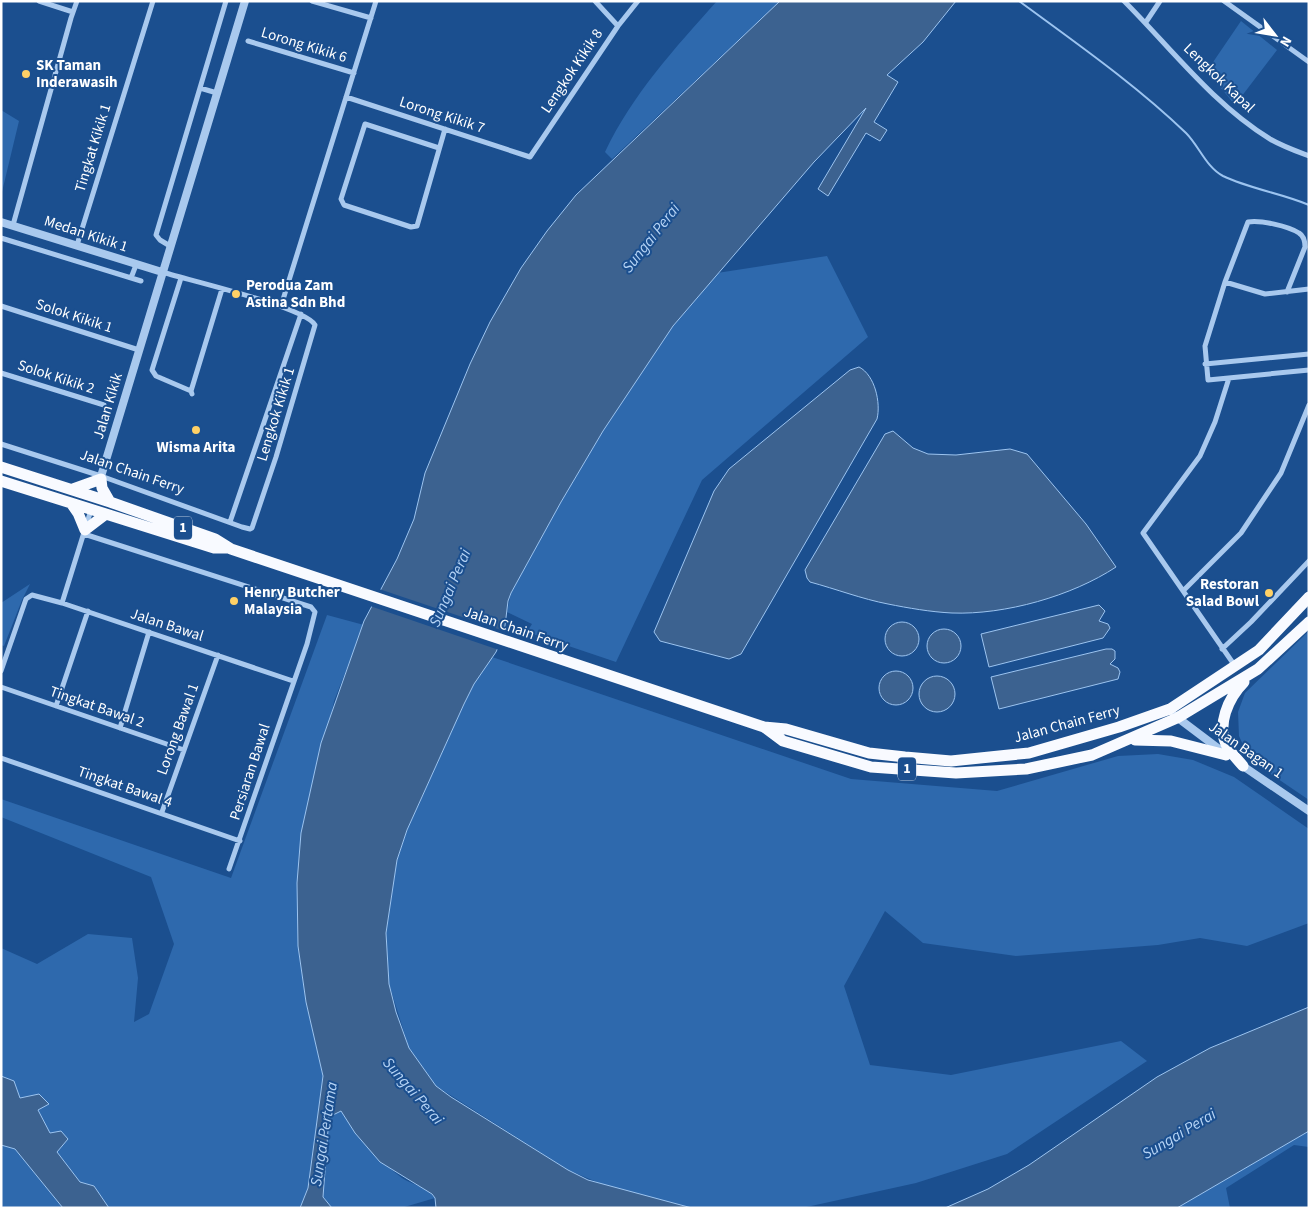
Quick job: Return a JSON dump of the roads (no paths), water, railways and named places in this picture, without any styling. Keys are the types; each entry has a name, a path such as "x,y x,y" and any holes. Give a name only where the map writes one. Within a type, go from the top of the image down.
{"highway":[{"name":"Jalan Chain Ferry","path":"1,467 110,502 215,539 231,549 764,728 783,741 871,766 956,773 1026,769 1092,755 1178,718 1258,669 1309,622"},
{"path":"71,489 80,488 101,477 102,488 110,502"},
{"name":"Jalan Chain Ferry","path":"1,481 214,548 231,549"},
{"path":"71,503 78,513 84,532 106,514"},
{"name":"Jalan Chain Ferry","path":"764,728 786,729 869,753 951,761 1029,753 1119,727 1170,709 1236,667 1266,644 1309,597"},
{"path":"1244,766 1227,747 1223,723 1234,692 1258,669"},
{"path":"1131,739 1171,741 1226,754"}],"street":[{"path":"40,1 73,12"},
{"path":"13,225 77,1"},
{"name":"Tingkat Kikik 1","path":"77,245 153,1"},
{"path":"170,246 160,240 156,234 226,1"},
{"name":"Jalan Kikik","path":"62,603 245,1"},
{"path":"312,1 371,18"},
{"path":"281,306 376,1"},
{"path":"595,1 618,26"},
{"name":"Lengkok Kikik 8","path":"530,157 618,26 638,1"},
{"name":"Lengkok Kapal","path":"1124,1 1196,76 1235,113 1271,140 1309,156"},
{"path":"1146,22 1160,1"},
{"path":"1224,1 1309,62"},
{"name":"Lorong Kikik 6","path":"248,41 354,73"},
{"path":"200,88 217,93"},
{"name":"Lorong Kikik 7","path":"346,97 530,157"},
{"path":"439,148 365,124 341,199 344,206 411,227 417,226 439,148 444,128"},
{"path":"1287,292 1305,247 1305,240 1300,233 1265,221 1248,222 1244,227 1204,346 1208,380 1309,370"},
{"name":"Medan Kikik 1","path":"1,222 162,272"},
{"name":"Medan Kikik 1","path":"1,238 141,281"},
{"path":"131,278 136,265"},
{"path":"162,272 281,306 301,314"},
{"path":"181,278 152,370 156,376 191,393 222,289"},
{"path":"1225,282 1257,293 1287,292 1309,288"},
{"name":"Solok Kikik 1","path":"1,306 139,350"},
{"name":"Lengkok Kikik 1","path":"230,522 301,314 315,325 276,457 252,528"},
{"path":"1205,364 1309,354"},
{"name":"Solok Kikik 2","path":"1,373 104,406"},
{"path":"1229,378 1200,456 1187,476 1144,528 1143,533 1236,667"},
{"path":"1184,590 1241,533 1281,473 1309,405"},
{"name":"Jalan Chain Ferry","path":"1,444 250,529 252,528"},
{"path":"84,532 311,607 316,617 293,681"},
{"path":"1222,649 1252,622 1309,561"},
{"name":"Jalan Bawal","path":"1,671 26,599 32,595 62,603 293,681"},
{"path":"56,706 88,612"},
{"path":"120,728 149,632"},
{"name":"Lorong Bawal 1","path":"162,812 218,655"},
{"name":"Persiaran Bawal","path":"229,869 293,681"},
{"name":"Tingkat Bawal 2","path":"1,686 184,750"},
{"name":"Jalan Bagan 1","path":"1170,709 1178,718 1226,754 1309,811"},
{"name":"Tingkat Bawal 4","path":"1,758 240,840"}],"water":[{"path":"780,1 956,1 923,42 887,75 898,82 874,122 887,130 880,141 866,133 828,196 818,189 866,108 814,162 673,326 603,431 511,593 508,601 504,634 496,652 474,684 464,704 407,830 397,860 386,933 389,984 396,1012 409,1048 436,1086 568,1170 588,1180 692,1208 436,1208 435,1198 432,1194 380,1162 355,1133 341,1111 329,1117 323,1197 332,1208 300,1208 308,1188 323,1076 306,1002 298,946 297,883 301,833 321,743 364,621 397,559 414,519 425,473 470,364 490,322 521,268 576,195"},
{"path":"859,367 869,376 876,390 877,419 741,654 729,659 660,641 654,632 714,491 729,469 850,370"},
{"path":"893,431 913,448 928,454 956,455 1010,449 1027,454 1086,524 1116,567 1079,587 1059,595 1016,607 972,613 920,610 868,599 810,582 805,570 885,434"},
{"path":"1099,605 1105,611 1099,621 1108,624 1110,628 1103,638 989,667 981,634"},
{"path":"902,622 909,623 914,627 918,632 918,646 914,651 909,655 902,656 895,655 890,651 886,646 885,639 886,632 890,627 895,623"},
{"path":"944,629 951,630 956,634 960,639 960,653 956,658 951,662 944,663 937,662 932,658 928,653 927,646 928,639 932,634 937,630"},
{"path":"1106,649 1115,651 1115,659 1110,664 1118,668 1120,672 1118,679 999,709 991,677"},
{"path":"896,671 903,672 908,676 912,681 912,695 908,700 903,704 896,705 889,704 884,700 880,695 879,688 880,681 884,676 889,672"},
{"path":"937,676 949,682 955,694 949,706 937,712 925,706 919,694 925,682"},
{"name":"Sungai Perai","path":"1309,1007 1309,1131 1177,1208 945,1208 988,1189 1029,1165 1157,1077 1210,1048"},
{"path":"1,1076 14,1081 20,1098 39,1094 49,1104 38,1110 50,1133 61,1131 68,1139 57,1152 80,1182 94,1186 109,1208 63,1208 15,1149 1,1145"}],"waterway":[{"path":"1019,1 1105,64 1167,115 1191,138 1207,162 1217,172 1244,184 1309,205"}],"place":[{"name":"SK Taman Inderawasih","path":"26,74"},
{"name":"Perodua Zam Astina Sdn Bhd","path":"236,294"},
{"name":"Wisma Arita","path":"196,430"},
{"name":"Restoran Salad Bowl","path":"1269,593"},
{"name":"Henry Butcher Malaysia","path":"234,601"}],"water label":[{"name":"Sungai Pertama","path":"324,1134"}]}
